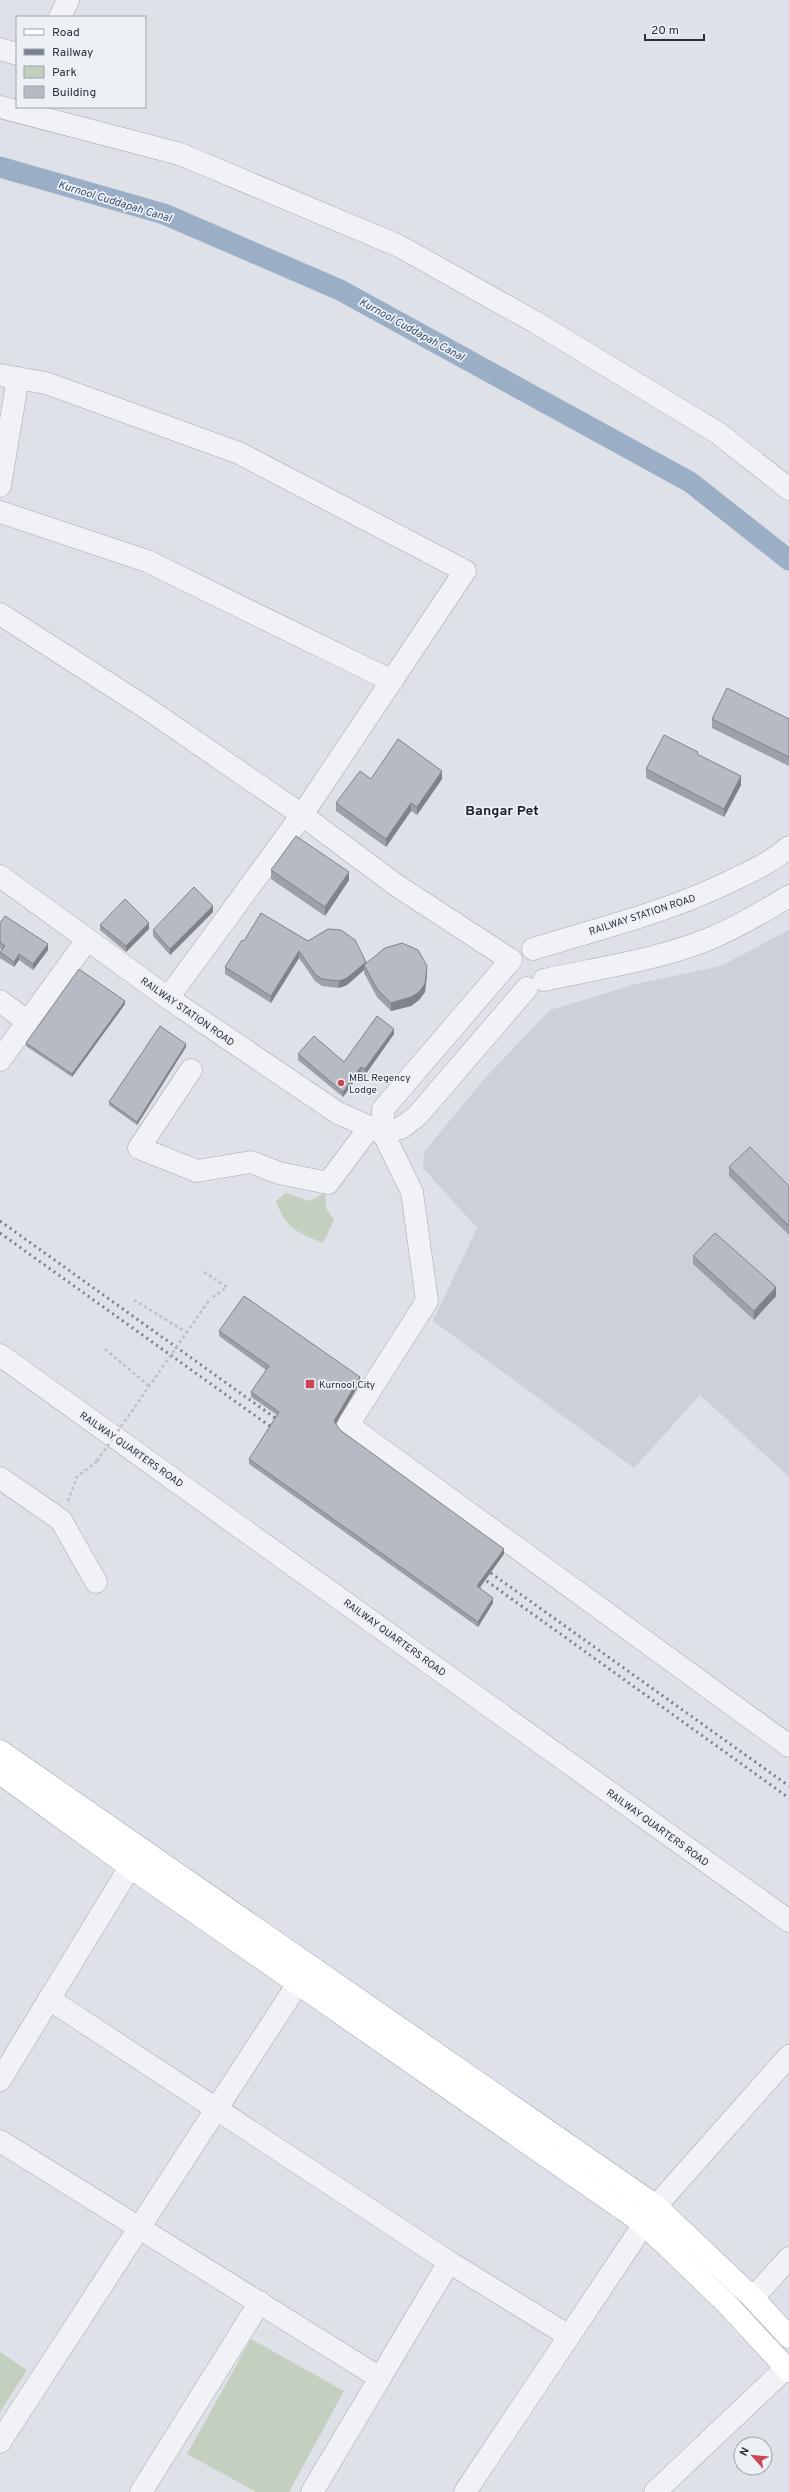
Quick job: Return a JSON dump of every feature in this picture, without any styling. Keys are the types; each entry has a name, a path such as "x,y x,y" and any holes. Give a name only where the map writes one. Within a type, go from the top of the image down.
{"main road":[{"path":"2,1762 130,1867 644,2224 726,2303 787,2370"},
{"path":"2,1762 310,1965 656,2206 753,2298 789,2337"}],"street":[{"path":"60,16 68,0"},
{"path":"0,49 16,54"},
{"path":"0,107 180,154 399,246 535,322 711,429 789,489"},
{"path":"0,486 9,377 46,382 240,453 465,571 302,815 168,998"},
{"path":"0,512 147,561 392,681"},
{"path":"0,614 148,709 302,815 396,885 511,960"},
{"name":"RAILWAY STATION ROAD","path":"533,949 670,907 710,891 774,860 789,847"},
{"name":"RAILWAY STATION ROAD","path":"0,876 168,998 338,1113 376,1130"},
{"path":"511,960 510,973 516,984 536,984 659,954 708,939 756,918 789,896"},
{"path":"0,1060 87,940"},
{"path":"191,1070 139,1148 196,1171 252,1162 279,1173 328,1183 376,1130 383,1109 511,960 520,951 533,949 539,952 547,962 548,968 536,984 416,1116 401,1128 376,1130"},
{"path":"0,1001 28,1022"},
{"path":"376,1130 412,1192 427,1301 348,1425 789,1746"},
{"name":"RAILWAY QUARTERS ROAD","path":"0,1355 789,1921"},
{"path":"0,1478 61,1520 96,1582"},
{"path":"0,2080 130,1867"},
{"path":"0,2442 141,2228 310,1965"},
{"path":"49,1999 449,2262 569,2336"},
{"path":"465,2492 656,2206 789,2056"},
{"path":"0,2141 380,2378"},
{"path":"753,2298 789,2258"},
{"path":"312,2492 449,2262"},
{"path":"141,2492 260,2302"},
{"path":"655,2492 787,2370"}],"path":[{"path":"77,1477 97,1461 210,1299 227,1287 204,1272"},
{"path":"134,1300 186,1332"},
{"path":"105,1349 149,1386"}],"shaded area":[{"path":"789,930 789,1477 700,1395 634,1468 433,1321 477,1228 423,1168 424,1152 484,1079 550,1010 636,984 721,966"}],"green space":[{"path":"286,1193 310,1201 325,1193 326,1208 334,1220 323,1243 306,1236 288,1224 276,1201"},
{"path":"251,2339 344,2391 289,2492 256,2492 187,2454"},
{"path":"0,2352 27,2370 0,2412"}],"building":[{"path":"727,688 789,719 789,757 712,719"},
{"path":"664,735 698,752 697,754 741,776 724,809 646,769"},
{"path":"398,739 442,771 417,807 411,803 386,839 336,803 360,771 371,779"},
{"path":"296,836 349,872 325,907 271,870"},
{"path":"194,887 213,906 170,949 153,930"},
{"path":"125,899 149,923 126,946 100,925"},
{"path":"261,913 308,941 328,929 341,930 355,940 366,962 347,978 339,981 322,979 315,974 299,951 271,996 225,967 242,940 244,941"},
{"path":"5,916 48,944 33,964 19,954 14,962 0,952 5,946 0,942 0,923"},
{"path":"402,943 418,950 427,966 425,984 419,992 411,997 391,1003 377,989 364,965 385,948"},
{"path":"79,969 125,1001 72,1074 26,1043"},
{"path":"377,1016 394,1029 365,1069 361,1067 343,1092 298,1054 314,1036 344,1062"},
{"path":"160,1026 186,1044 137,1122 109,1102"},
{"path":"750,1147 789,1186 789,1226 729,1167"},
{"path":"715,1233 776,1287 754,1311 693,1256"},
{"path":"244,1296 360,1377 334,1421 340,1430 504,1549 477,1586 493,1598 478,1622 249,1459 279,1412 251,1392 269,1366 219,1331"}],"waterway":[{"name":"Kurnool Cuddapah Canal","path":"0,167 164,214 340,290 690,482 789,560"}],"railway":[{"path":"0,1221 285,1425"},
{"path":"0,1233 278,1432"},
{"path":"481,1566 789,1786"},
{"path":"477,1574 789,1798"}],"place":[{"name":"MBL Regency Lodge","path":"341,1083"},
{"name":"Kurnool City","path":"310,1384"}],"district":[{"name":"Bangar Pet","path":"502,810"}]}
